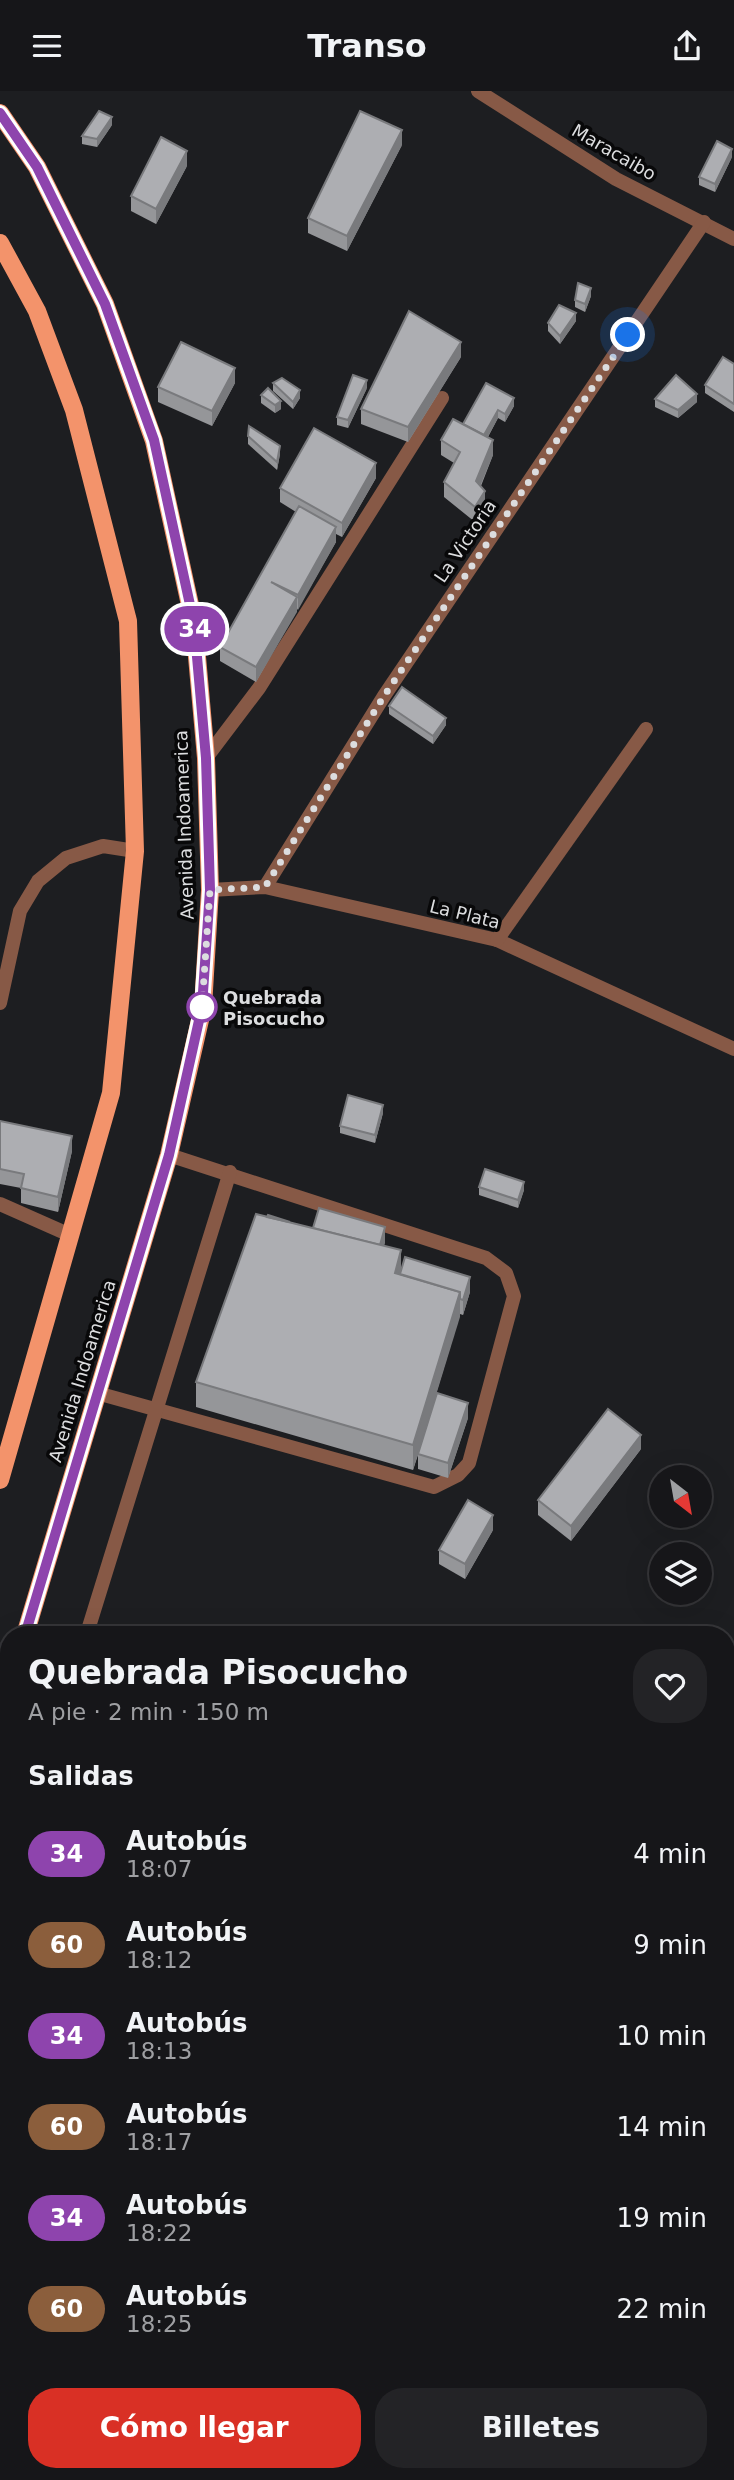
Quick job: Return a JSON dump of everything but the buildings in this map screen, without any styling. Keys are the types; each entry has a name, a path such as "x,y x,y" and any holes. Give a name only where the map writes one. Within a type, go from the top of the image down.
{"main road":[{"name":"Avenida Indoamerica","path":"0,113 37,167 105,304 154,440 194,623 206,758 210,890 202,1007 169,1155 28,1626"},
{"path":"0,243 37,311 74,410 128,621 135,851 111,1093 0,1480"}],"street":[{"name":"Maracaibo","path":"478,91 616,179 734,239"},
{"name":"La Victoria","path":"265,887 384,696 705,222"},
{"path":"206,758 259,688 442,398"},
{"path":"497,940 646,729"},
{"path":"0,1003 20,911 38,881 66,858 103,846 135,851"},
{"name":"La Plata","path":"210,890 265,887 497,940 734,1049"},
{"path":"97,1393 433,1487 458,1475 469,1463 514,1296 506,1273 486,1258 230,1172 169,1155"},
{"path":"89,1626 230,1172"},
{"path":"0,1204 70,1235"}],"bus line":[{"name":"34","path":"0,113 37,167 105,304 154,440 194,623 206,758 210,890 202,1007 169,1155 28,1626"}],"place":[{"name":"Quebrada Pisocucho","path":"202,1007"}],"route":[{"path":"202,1007 210,890 265,887 384,696 628,335"}]}
